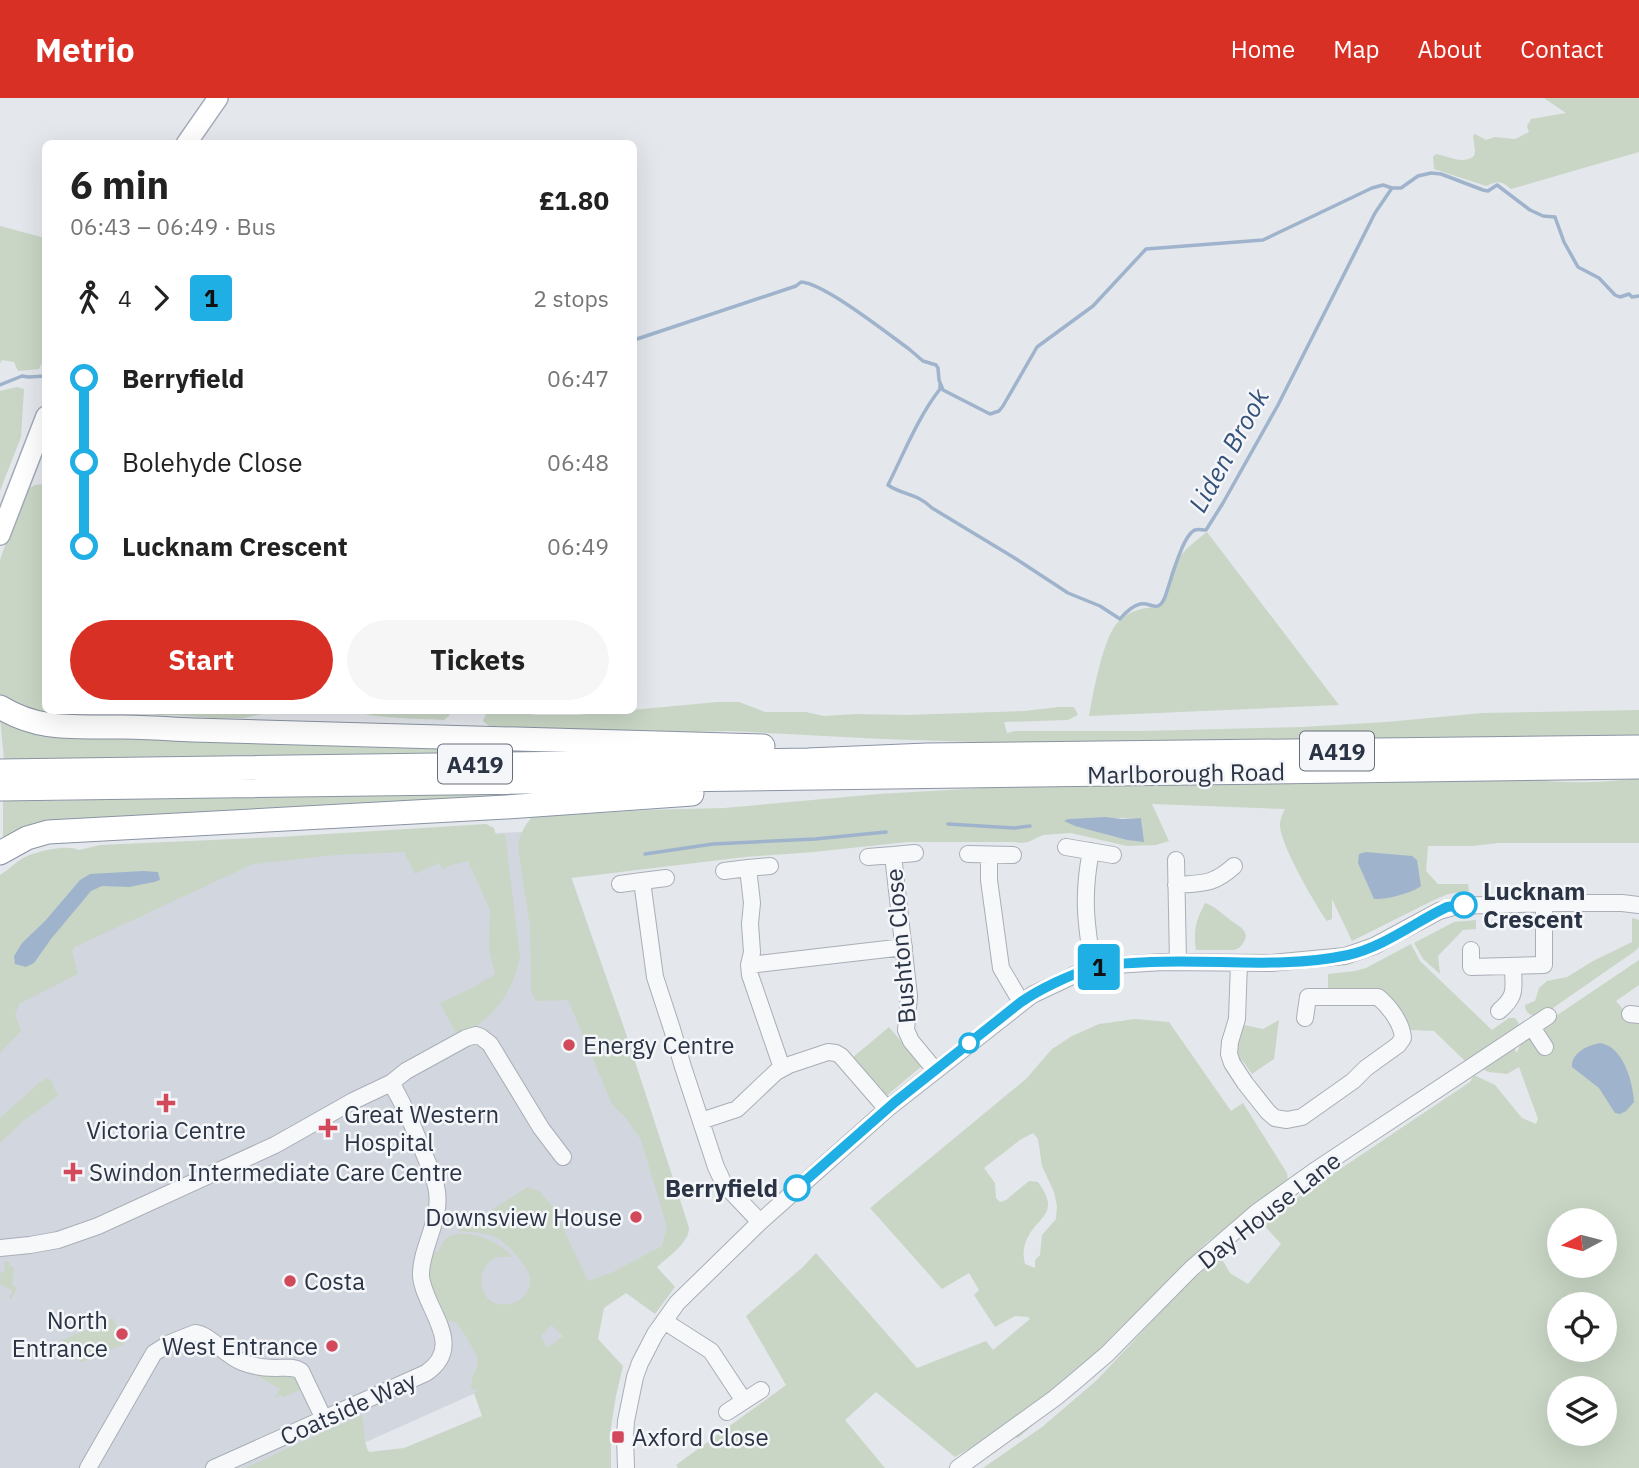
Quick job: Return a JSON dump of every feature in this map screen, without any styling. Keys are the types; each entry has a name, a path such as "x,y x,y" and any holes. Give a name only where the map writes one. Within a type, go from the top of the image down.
{"highway":[{"name":"A419","path":"0,707 32,722 50,726 879,750 927,755"},
{"name":"Marlborough Road","path":"927,755 1639,747"},
{"name":"A419","path":"0,789 24,779 927,755"},
{"name":"Marlborough Road","path":"901,777 1639,767"},
{"name":"A419","path":"0,771 24,779 901,777"},
{"name":"A419","path":"0,853 27,838 48,832 506,807 901,777"}],"main road":[{"path":"189,140 218,98"},
{"path":"0,535 42,426"}],"street":[{"path":"1066,847 1112,855"},
{"path":"1091,851 1085,905 1093,968"},
{"name":"Bushton Close","path":"868,856 915,853"},
{"path":"968,854 1013,855"},
{"name":"Bushton Close","path":"893,855 909,996 906,1034 935,1070"},
{"path":"989,856 989,880 1001,968 1021,1002"},
{"path":"1175,860 1178,962"},
{"path":"724,871 770,866"},
{"path":"1176,885 1215,880 1234,866"},
{"path":"748,868 752,904 750,975 782,1068"},
{"path":"620,884 666,878"},
{"path":"642,881 655,977 716,1167 724,1184 760,1222"},
{"path":"626,1468 626,1420 635,1377 647,1350 677,1303 760,1222 887,1109 1021,1002 1042,990 1093,968 1126,963 1288,962 1351,954 1374,946 1447,907 1544,903 1639,905"},
{"path":"1471,950 1471,967 1544,965 1544,903"},
{"path":"749,965 904,947"},
{"path":"1239,963 1237,1019 1229,1048 1230,1059 1275,1118 1293,1120 1302,1117 1353,1081 1403,1038 1401,1027 1378,997 1308,997 1305,1018"},
{"path":"1499,1011 1512,997 1513,966"},
{"name":"Day House Lane","path":"958,1468 1079,1378 1107,1354 1192,1268 1257,1212 1548,1016"},
{"path":"1532,1027 1545,1047"},
{"path":"0,1248 51,1242 98,1226 251,1157 391,1083 406,1071 466,1038 476,1035 490,1044 541,1128 563,1157"},
{"path":"701,1121 737,1109 782,1068 828,1052 838,1054 887,1109"},
{"name":"Coatside Way","path":"214,1468 426,1373 435,1366 443,1346 443,1333 421,1279 422,1261 437,1212 438,1198 413,1127 391,1083"},
{"path":"664,1321 711,1351 744,1401"},
{"path":"88,1468 154,1353 195,1332 206,1336 226,1353 244,1363 302,1371 324,1419"},
{"path":"727,1412 761,1391"}],"shaded area":[{"name":"Great Western Hospital","path":"522,832 557,836 624,1028 689,1228 682,1244 509,1378 308,1468 0,1468 0,899 406,836"}],"green space":[{"path":"1544,98 1639,98 1639,152 1511,189 1502,183 1486,186 1434,169 1433,157 1436,154 1461,160 1474,156 1475,134 1486,140 1495,137 1515,139 1529,132 1527,126 1531,119 1566,113"},
{"path":"0,226 42,237 42,363 39,369 18,371 14,362 2,360 0,363"},
{"path":"17,387 24,389 21,437 0,491 0,391"},
{"path":"42,484 42,713 30,712 0,695 0,560 20,501 27,489"},
{"path":"1207,532 1339,705 1089,716 1100,666 1113,628 1123,617 1133,612 1160,607 1167,595 1172,568 1185,551"},
{"path":"739,702 765,712 806,712 824,716 1024,711 1059,707 1074,707 1078,715 1068,720 1004,722 1007,733 1302,727 1482,713 1639,710 1639,736 1006,743 729,731 509,727 489,726 483,721 486,714 637,714 637,709"},
{"path":"152,714 262,714 244,718"},
{"path":"362,714 450,715 444,720"},
{"path":"0,717 671,752 4,760"},
{"path":"1639,778 1639,843 1428,846 1426,871 1438,884 1468,884 1469,891 1436,899 1352,941 1332,899 1332,919 1327,921 1299,874 1282,834 1280,823 1285,809 1152,804 1169,841 1156,845 1127,846 1071,833 1043,835 1020,843 907,842 745,857 571,878 624,1028 689,1228 681,1245 657,1267 675,1287 655,1314 626,1293 604,1308 598,1339 623,1366 611,1427 611,1468 245,1468 361,1415 369,1452 404,1448 482,1416 474,1393 478,1391 471,1388 477,1358 456,1323 446,1322 442,1317 425,1270 435,1251 438,1252 447,1238 462,1234 482,1237 500,1246 512,1257 496,1258 486,1266 481,1279 484,1293 493,1302 500,1304 513,1303 524,1296 530,1284 530,1277 516,1255 505,1244 482,1233 458,1231 528,1187 540,1192 553,1207 588,1281 613,1272 662,1246 667,1227 641,1140 626,1118 612,1104 568,1000 536,1001 531,992 530,926 518,848 522,831 532,817 724,808 879,794 1036,785","holes":["1141,818 1143,841 1114,837 1068,819","551,1325 563,1336 547,1348 541,1336"]},
{"path":"608,790 3,839 3,801"},
{"path":"486,824 494,828 496,835 505,834 520,957 514,977 500,1003 487,1017 466,1032 458,1034 454,1030 440,1003 495,974 489,950 490,910 468,861 443,869 439,863 415,874 404,852 335,855 253,864 75,947 72,951 78,974 19,1004 15,1015 21,1031 0,1053 0,875 23,858 51,849 79,850 100,845"},
{"path":"1205,903 1244,931 1245,938 1239,948 1196,950 1196,925"},
{"path":"1632,918 1639,920 1639,947 1635,951 1540,1017 1528,1012 1525,1005 1535,1001 1539,988 1547,981 1567,977 1632,942"},
{"path":"1476,920 1476,929 1463,930 1438,956 1440,974 1423,959 1414,943 1454,922"},
{"path":"1411,944 1420,961 1492,1030 1509,1018 1515,1018 1519,1024 1509,1039 1517,1053 1521,1042 1535,1038 1544,1024 1639,960 1639,985 1616,1001 1639,1024 1639,1468 983,1468 1042,1427 1097,1380 1185,1286 1220,1256 1230,1273 1248,1284 1281,1244 1261,1222 1470,1082 1474,1075 1495,1085 1522,1118 1536,1124 1538,1119 1519,1067 1507,1074 1489,1072 1467,1063 1434,1031 1411,1030 1391,999 1328,990 1328,974 1355,971"},
{"path":"1135,1019 1169,1022 1231,1111 1243,1103 1287,1173 1288,1182 1206,1243 1111,1337 1050,1401 1032,1426 1018,1438 1001,1430 955,1457 876,1392 845,1420 885,1468 678,1468 676,1465 786,1385 746,1316 816,1253 917,1368 986,1341 993,1350 1030,1319 1015,1316 995,1327 974,1295 979,1290 969,1273 942,1289 870,1208 1026,1079 1052,1049 1099,1024","holes":["1033,1133 1038,1139 1042,1166 1054,1192 1057,1206 1056,1219 1042,1235 1040,1255 1035,1260 1035,1268 1025,1264 1024,1250 1031,1232 1048,1208 1045,1193 1038,1182 1029,1181 1000,1202 996,1198 995,1183 984,1168"]},
{"path":"1279,1020 1274,1059 1252,1074 1242,1060 1238,1061 1237,1056 1244,1025 1263,1029"},
{"path":"889,1027 922,1066 885,1097 852,1058"},
{"path":"47,1078 51,1080 58,1096 23,1121 0,1143 0,1118"},
{"path":"7,1261 14,1267 12,1284 17,1289 11,1299 9,1298 13,1291 0,1284 0,1273 5,1272 4,1263"},
{"path":"113,1318 124,1344 82,1362 58,1342"},
{"path":"234,1362 293,1373 304,1388 284,1397 279,1395 277,1398 280,1389"}],"water":[{"path":"1105,817 1141,818 1144,842 1127,840 1064,821"},
{"path":"1366,852 1412,856 1417,860 1421,886 1398,896 1374,899 1358,863 1359,854"},
{"path":"158,872 160,880 129,887 102,886 91,891 34,963 26,967 15,964 14,956 22,943 80,880 90,874"},
{"path":"1600,1043 1615,1051 1621,1058 1632,1085 1634,1102 1620,1114 1615,1113 1599,1088 1572,1067 1577,1054"}],"waterway":[{"name":"Liden Brook","path":"637,339 796,286 801,282 840,300 923,361 936,365 943,390 990,414 999,411 1003,406 1037,347 1093,306 1146,249 1263,240 1372,188 1383,185 1401,188 1418,176 1431,173 1488,191 1497,185 1530,210 1543,216 1555,217 1564,242 1578,267 1599,278 1615,295 1639,296"},
{"name":"Liden Brook","path":"940,384 940,389 918,423 888,485 921,499 1068,593 1100,606 1120,619 1137,605 1160,605 1186,541 1195,530 1206,530 1223,503 1278,405 1375,213 1392,188"},
{"name":"Liden Brook","path":"0,385 22,376 42,376"},
{"path":"948,824 1014,828 1030,826"},
{"path":"645,854 713,844 886,832"}],"bus line":[{"name":"1","path":"797,1188 895,1102 1021,1002 1079,973 1126,963 1271,963 1345,956 1374,946 1447,907 1464,905"}],"place":[{"name":"Lucknam Crescent","path":"1464,905"},
{"name":"Energy Centre","path":"569,1045"},
{"name":"Victoria Centre","path":"166,1103"},
{"name":"Great Western Hospital","path":"328,1128"},
{"name":"Swindon Intermediate Care Centre","path":"73,1172"},
{"name":"Berryfield","path":"797,1188"},
{"name":"Downsview House","path":"636,1217"},
{"name":"Costa","path":"290,1281"},
{"name":"North Entrance","path":"122,1334"},
{"name":"West Entrance","path":"332,1346"},
{"name":"Axford Close","path":"618,1437"}]}
